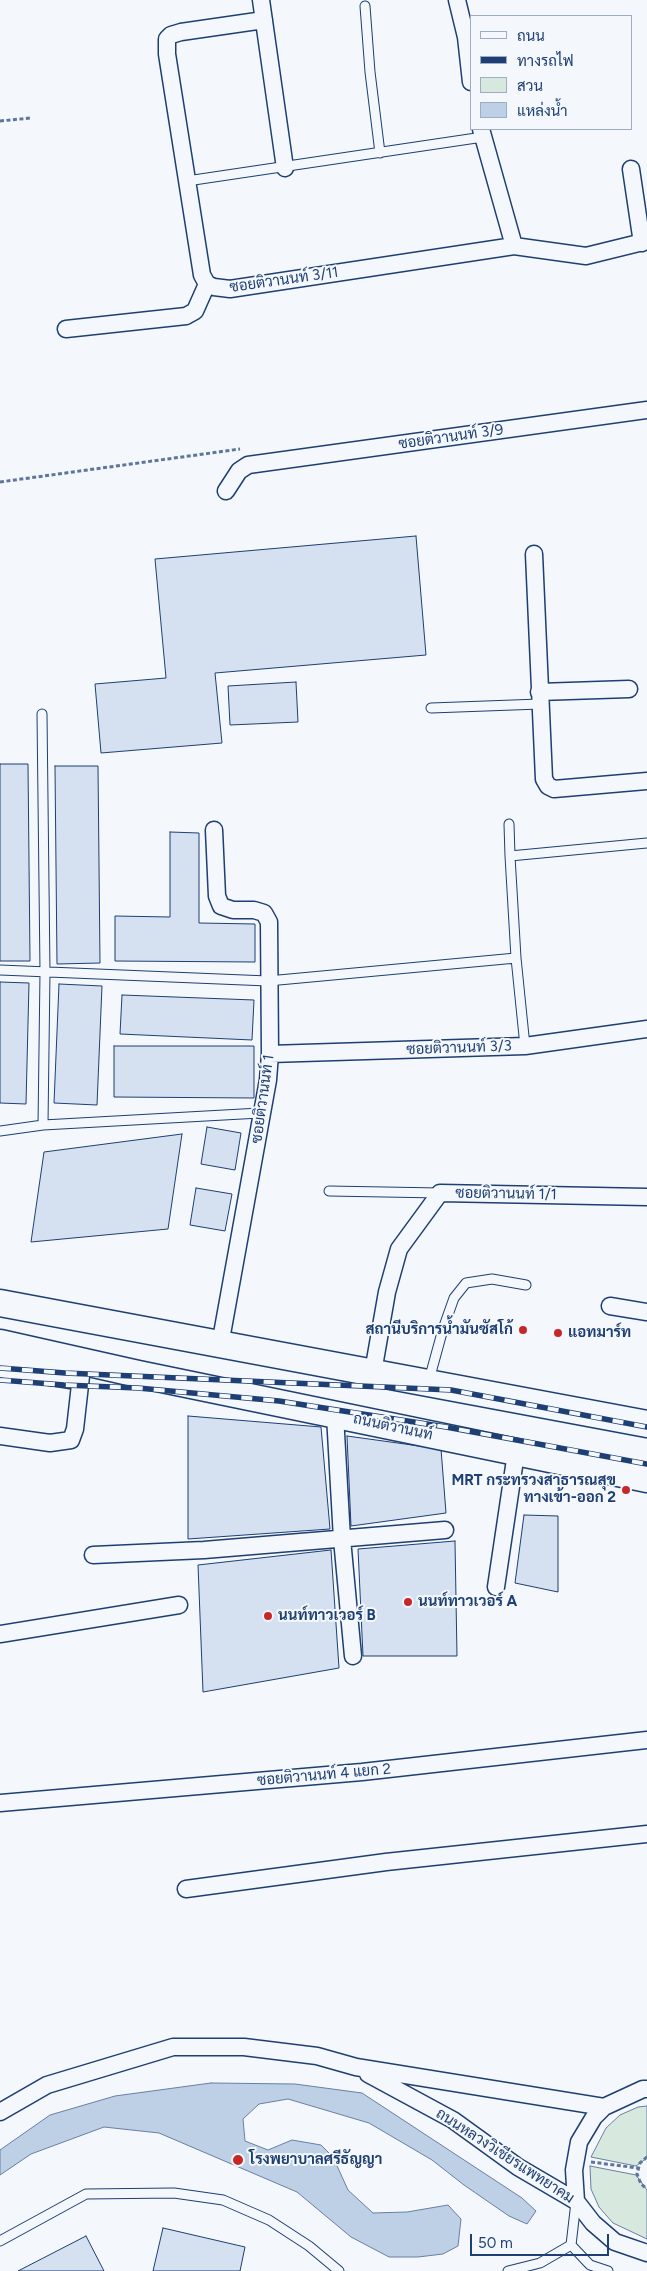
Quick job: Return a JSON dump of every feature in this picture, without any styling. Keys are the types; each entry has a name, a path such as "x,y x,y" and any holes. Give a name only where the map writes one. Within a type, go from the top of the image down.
{"main road":[{"path":"0,1303 647,1424"},
{"path":"0,1320 191,1340"},
{"name":"ถนนติวานนท์","path":"0,1343 138,1374 647,1479"},
{"name":"ถนนติวานนท์","path":"0,1364 80,1376 138,1374"}],"street":[{"path":"260,0 285,168"},
{"path":"457,0 466,36 470,73"},
{"name":"ซอยติวานนท์ 3/11","path":"264,20 180,32 171,35 167,39 167,54 202,275 207,284 214,288 230,289 514,246 586,256 644,242"},
{"path":"482,133 514,246"},
{"path":"631,169 644,242"},
{"path":"66,329 186,316 195,311 207,284"},
{"name":"ซอยติวานนท์ 3/9","path":"256,464 647,410"},
{"path":"226,491 239,471 248,465 256,464"},
{"path":"534,554 544,779 548,786 554,788 647,781"},
{"path":"540,698 629,688"},
{"name":"ซอยติวานนท์ 1","path":"214,830 217,896 221,906 233,910 259,911 264,913 269,922 270,1054 268,1080 260,1113 251,1182 220,1345"},
{"name":"ซอยติวานนท์ 3/3","path":"270,1054 525,1046 647,1029"},
{"name":"ซอยติวานนท์ 1/1","path":"373,1372 387,1292 399,1249 440,1194 647,1197"},
{"path":"610,1306 647,1312"},
{"path":"0,1436 50,1443 71,1440 75,1429 80,1376"},
{"path":"335,1415 342,1539 353,1656"},
{"path":"496,1587 516,1453"},
{"path":"93,1555 204,1550 445,1530"},
{"path":"0,1634 179,1605"},
{"name":"ซอยติวานนท์ 4 แยก 2","path":"0,1803 362,1772 647,1740"},
{"path":"186,1889 386,1862 647,1834"},
{"name":"ถนนหลวงวิเชียรแพทยาคม","path":"0,2112 47,2085 173,2047 244,2047 317,2056 356,2067 604,2106"},
{"name":"ถนนหลวงวิเชียรแพทยาคม","path":"356,2067 453,2120 518,2166 576,2201 593,2223 615,2242 647,2252"},
{"path":"576,2201 574,2170 579,2142 594,2117 604,2106 646,2085"}],"lane":[{"path":"366,6 370,72 380,153"},
{"path":"187,181 380,153 482,133"},
{"path":"431,708 540,698"},
{"path":"42,714 45,972 43,1125"},
{"path":"509,824 516,958 525,1046"},
{"path":"510,856 647,843"},
{"path":"0,970 268,981 516,958"},
{"path":"0,1131 43,1125 260,1113"},
{"path":"329,1192 440,1194"},
{"path":"428,1383 454,1298 466,1283 492,1279 526,1286"},
{"path":"0,2240 86,2194 174,2192 223,2200 269,2220 309,2246 340,2271"},
{"path":"571,2245 576,2201"},
{"path":"508,2271 540,2263 571,2245"},
{"path":"571,2245 590,2265 608,2271"}],"path":[{"path":"0,120 31,118"},
{"path":"0,482 248,448 256,464"},
{"path":"647,2157 640,2162 638,2168 638,2179 647,2189"},
{"path":"576,2160 638,2168"}],"green space":[{"path":"647,2106 647,2158 636,2166 591,2157 606,2128 620,2115 638,2107"},
{"path":"590,2166 636,2175 647,2190 647,2239 613,2223 599,2207 591,2189"}],"water":[{"path":"211,2083 295,2084 362,2093 522,2198 536,2211 527,2224 509,2216 432,2160 369,2123 288,2099 259,2104 243,2119 245,2141 268,2150 292,2140 321,2145 333,2157 348,2190 373,2213 407,2212 448,2205 461,2219 458,2246 443,2254 418,2257 389,2257 351,2237 297,2192 159,2133 104,2127 31,2154 0,2175 0,2150 50,2115 115,2096"}],"building":[{"path":"416,536 426,655 215,673 222,743 101,753 95,684 166,678 155,559"},
{"path":"296,682 298,722 230,725 228,686"},
{"path":"0,764 28,764 30,961 0,961"},
{"path":"55,766 98,766 100,963 57,964"},
{"path":"170,832 199,833 199,923 255,924 255,962 115,961 115,916 170,917"},
{"path":"0,982 29,983 26,1104 0,1103"},
{"path":"59,984 102,986 97,1105 54,1103"},
{"path":"122,995 254,1000 252,1040 120,1034"},
{"path":"114,1046 254,1046 254,1098 114,1097"},
{"path":"207,1127 241,1133 235,1170 201,1164"},
{"path":"182,1134 168,1229 31,1242 44,1152"},
{"path":"196,1188 232,1194 225,1231 190,1225"},
{"path":"188,1416 321,1427 330,1529 188,1539"},
{"path":"347,1436 441,1449 446,1513 351,1526"},
{"path":"524,1515 558,1516 558,1592 515,1583"},
{"name":"นนท์ทาวเวอร์ A","path":"455,1541 457,1656 363,1656 358,1549"},
{"name":"นนท์ทาวเวอร์ B","path":"331,1550 339,1668 203,1692 198,1565"},
{"path":"163,2228 245,2247 240,2271 153,2271"},
{"path":"86,2236 104,2271 18,2271"}],"railway":[{"path":"0,1368 65,1373 451,1390 647,1427"},
{"path":"0,1380 138,1388 279,1401 446,1427 647,1464"}],"place":[{"name":"สถานีบริการน้ำมันซัสโก้","path":"523,1330"},
{"name":"แอทมาร์ท","path":"558,1333"},
{"name":"MRT กระทรวงสาธารณสุข ทางเข้า-ออก 2","path":"626,1490"},
{"name":"นนท์ทาวเวอร์ A","path":"408,1602"},
{"name":"นนท์ทาวเวอร์ B","path":"268,1616"},
{"name":"โรงพยาบาลศรีธัญญา","path":"238,2160"}]}
